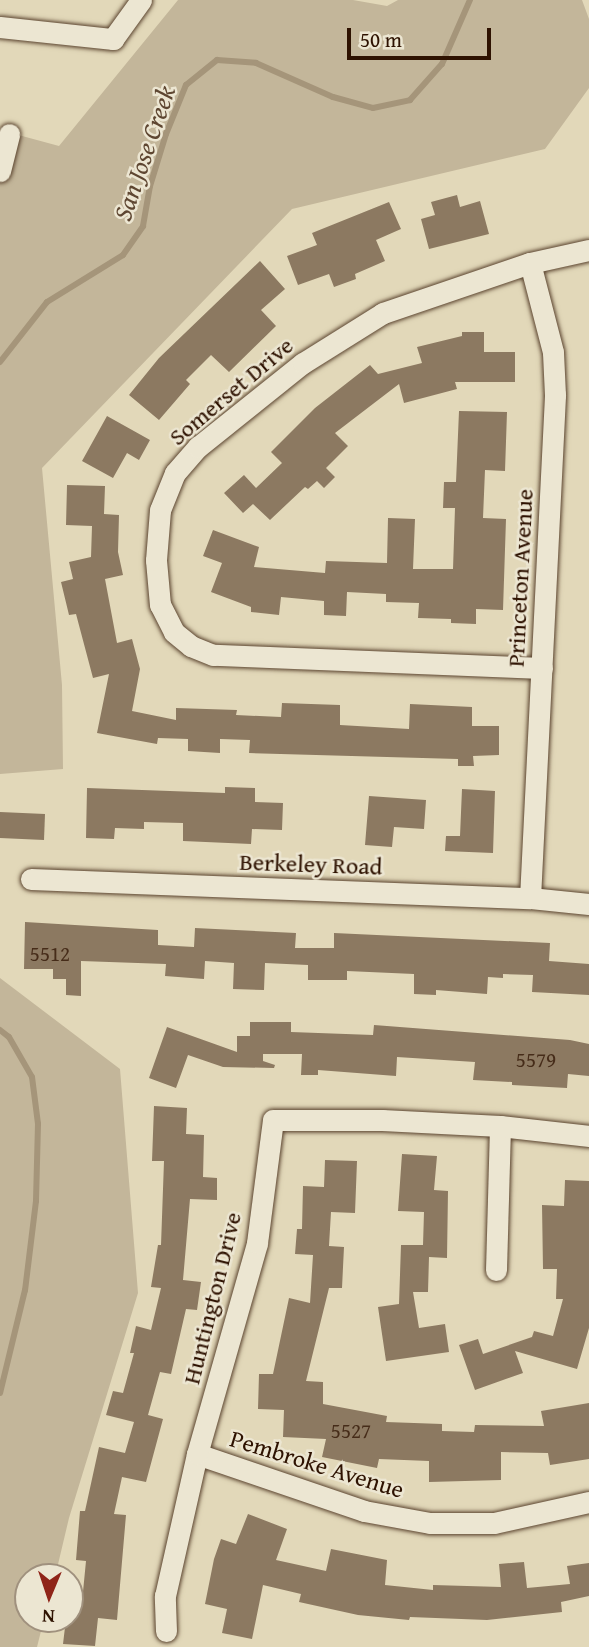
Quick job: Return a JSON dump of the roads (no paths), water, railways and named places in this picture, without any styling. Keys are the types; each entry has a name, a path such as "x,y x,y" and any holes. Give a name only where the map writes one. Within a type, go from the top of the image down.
{"street":[{"path":"0,27 113,39 141,0"},
{"path":"0,171 9,134"},
{"name":"Somerset Drive","path":"542,668 213,655 183,639 163,612 156,560 160,510 176,473 198,447 303,363 383,313 530,263 589,250"},
{"name":"Princeton Avenue","path":"530,263 553,352 555,395 530,898"},
{"name":"Berkeley Road","path":"31,879 530,898 589,904"},
{"name":"Huntington Drive","path":"166,1631 165,1596 197,1454 257,1243 273,1121 382,1120 500,1126 589,1136"},
{"path":"496,1270 500,1126"},
{"name":"Pembroke Avenue","path":"197,1454 364,1511 430,1523 494,1523 589,1502"}],"waterway":[{"name":"San Jose Creek","path":"0,362 47,302 123,255 143,226 150,186 166,134 186,85 217,60 256,63 333,97 373,108 410,100 442,64 470,0"},
{"name":"San Jose Creek","path":"0,1030 9,1037 32,1077 38,1124 36,1201 25,1290 0,1393"}]}
